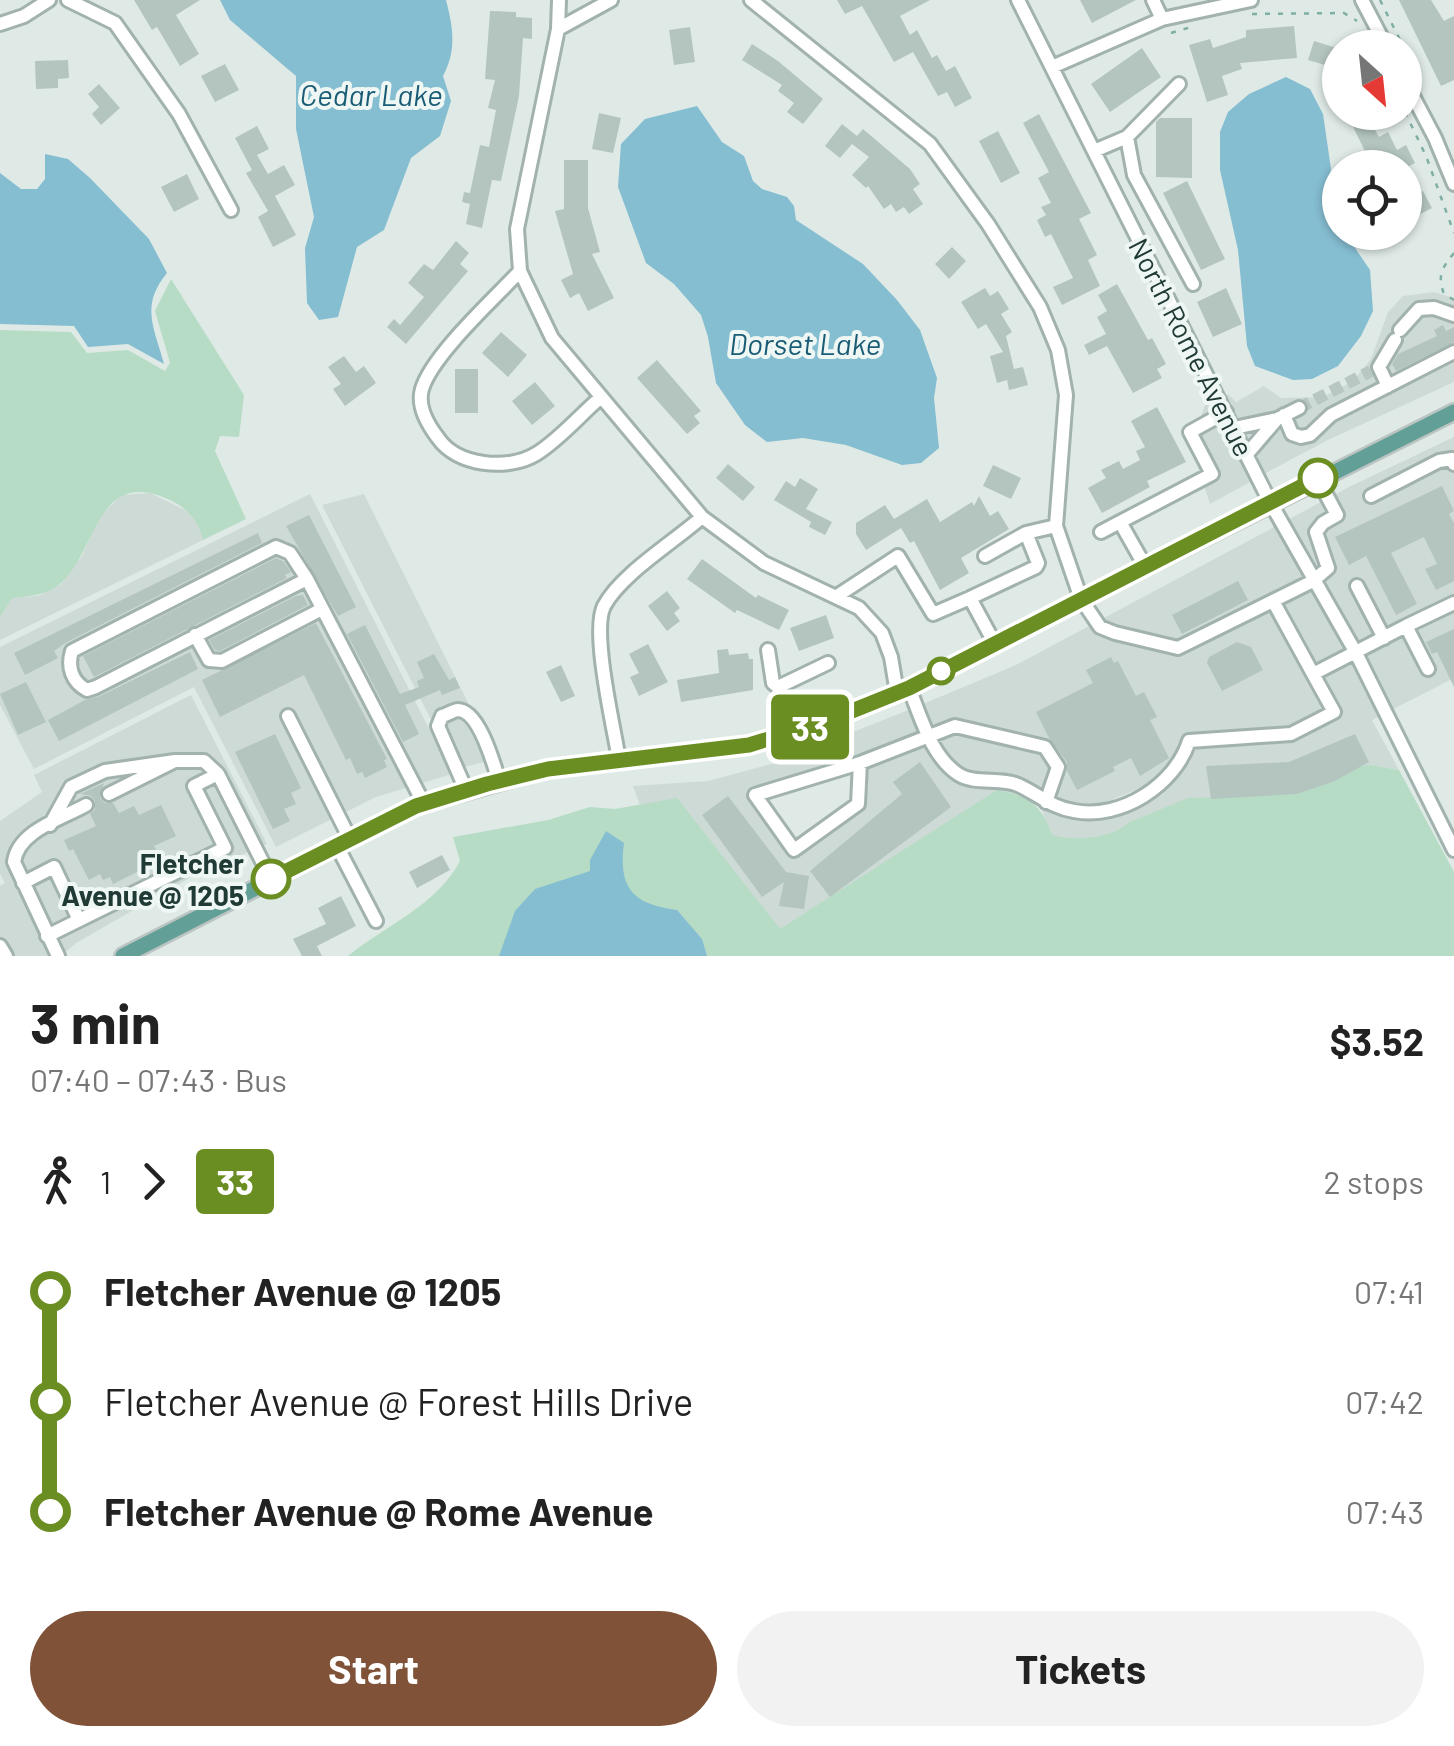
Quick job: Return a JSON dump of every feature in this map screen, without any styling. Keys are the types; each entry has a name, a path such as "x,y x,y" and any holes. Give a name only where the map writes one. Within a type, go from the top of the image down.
{"main road":[{"path":"123,956 424,804 548,769 749,745 903,690 1454,412"}],"street":[{"path":"0,24 24,16 49,0"},
{"path":"68,0 115,23 178,114 230,210"},
{"path":"560,0 558,29 517,229 520,270 552,338 702,517 764,563 858,608 882,633 903,690 944,760 961,777 1016,784 1046,802 1078,812 1104,810 1157,789 1184,756 1190,741 1292,734 1334,712 1273,601"},
{"path":"558,29 612,0"},
{"path":"751,0 930,144 988,224 1040,307 1058,350 1066,396 1056,526 1081,599 1100,627 1178,648 1314,581 1328,568 1316,532 1337,515 1318,478"},
{"name":"North Rome Avenue","path":"1018,0 1270,502 1356,653 1454,850"},
{"path":"1152,0 1162,19"},
{"path":"1052,66 1162,19 1251,0"},
{"path":"1362,0 1378,30"},
{"path":"1094,151 1127,137 1179,84"},
{"path":"1422,114 1454,184"},
{"path":"1127,137 1134,175 1193,284"},
{"path":"520,270 435,364 420,392 424,416 440,443 469,460 501,464 535,455 600,398"},
{"path":"1388,386 1375,369 1419,309 1434,308 1454,315"},
{"path":"1281,417 1292,434 1310,435 1330,414 1454,352"},
{"path":"1234,428 1281,417 1298,408"},
{"path":"1101,532 1212,474 1190,432 1226,412"},
{"path":"1246,454 1281,417"},
{"path":"1371,496 1439,461 1452,459 1454,464"},
{"path":"619,760 601,652 602,608 629,576 702,517"},
{"path":"1120,522 1144,566"},
{"path":"985,556 1026,533 1056,526"},
{"path":"837,596 898,556 932,614 1036,567 1038,562 1026,533"},
{"path":"307,578 96,687 88,690 80,686 70,672 72,651 276,548 290,553 307,578 424,804"},
{"path":"1358,586 1384,638"},
{"path":"970,598 994,644"},
{"path":"1313,674 1454,604"},
{"path":"195,635 208,660 222,661 322,609"},
{"path":"1406,626 1428,669"},
{"path":"768,650 773,683 778,686 791,732"},
{"path":"778,686 828,664"},
{"path":"466,790 438,726 442,716 457,710 467,713 476,724 499,781"},
{"path":"288,716 376,921"},
{"path":"860,764 858,804 794,850 756,795 860,764 955,726 1045,747 1058,767 1046,802"},
{"path":"109,794 175,761"},
{"path":"50,825 71,787 104,771 204,761 218,774 271,879"},
{"path":"46,936 225,848 194,786 218,774"},
{"path":"58,956 14,862 15,854 23,840 86,806"},
{"path":"23,883 54,867 80,920"},
{"path":"0,946 6,956"}],"path":[{"path":"1380,0 1395,30"},
{"path":"1246,15 1344,13 1362,26"},
{"path":"1171,33 1190,27"},
{"path":"1414,130 1454,233"},
{"path":"1454,253 1440,270 1440,283 1444,294 1454,300"}],"shaded area":[{"path":"1434,292 1454,298 1454,382 1264,474 1225,396 1228,394 1236,402 1264,386 1281,398 1323,397 1353,381 1371,359 1388,312 1403,296"},
{"path":"1212,402 1252,481 1210,504 1191,445 1205,405"},
{"path":"1454,437 1454,678 1372,720 1399,770 1371,765 1158,812 1130,822 1128,849 1062,869 1041,807 1077,820 1107,818 1162,795 1190,762 1195,748 1295,741 1337,719 1340,709 1323,677 1364,657 1357,643 1309,667 1307,677 1324,709 1289,726 1188,733 1168,767 1153,783 1103,803 1078,805 1058,800 1016,776 963,770 949,756 923,704 1016,665 1349,487"},
{"path":"150,493 187,511 200,526 203,540 0,640 0,617 12,597 38,596 60,585 82,556 99,517 122,495"},
{"path":"310,494 452,774 376,797 276,847 194,687 34,769 0,705 0,647"},
{"path":"364,494 496,759 456,769 322,505"},
{"path":"191,695 267,844 193,876 76,943 61,956 0,956 0,886 5,883 0,874 0,821 42,792 34,775"},
{"path":"911,709 920,732 823,768 753,788 750,800 788,854 798,857 863,810 867,769 927,746 939,766 957,782 1019,794 996,791 867,880 800,934 766,928 645,819 633,786 708,781 775,763"}],"green space":[{"path":"171,279 244,395 239,437 220,436 215,451 246,519 203,540 195,521 176,503 145,492 126,494 111,504 70,573 56,587 12,598 0,617 0,330 71,332 87,353 128,350 165,371 170,363 155,311"},
{"path":"1371,765 1399,770 1454,872 1454,956 348,956 424,903 450,877 460,861 453,837 548,820 590,807 615,809 677,798 780,929 997,790 1032,803 1044,816 1052,835 1082,838 1114,832 1188,798 1229,797 1331,769"}],"water":[{"name":"Cedar Lake","path":"220,0 446,0 452,38 443,76 451,101 440,136 411,158 384,230 357,247 338,317 319,320 307,303 305,248 314,217 296,129 296,76 230,20"},
{"path":"1286,77 1310,89 1322,112 1328,150 1322,150 1322,250 1356,250 1370,270 1373,311 1361,336 1338,366 1312,379 1293,380 1255,366 1247,346 1238,250 1220,170 1220,132 1228,112 1249,94"},
{"name":"Dorset Lake","path":"697,106 722,142 744,156 753,181 762,189 787,197 794,206 796,220 863,264 920,330 937,378 934,398 939,448 921,463 902,465 846,445 803,438 767,442 745,425 716,383 701,315 674,284 646,263 618,187 621,144 645,119"},
{"path":"45,154 68,159 149,239 167,273 152,307 153,328 164,364 128,344 88,347 74,326 0,324 0,173 21,189 37,189 45,179"},
{"path":"606,831 624,843 624,872 632,892 649,903 677,910 702,939 707,956 499,956 515,911 535,889 590,871 590,860"}],"building":[{"path":"134,0 200,0 176,15 199,54 180,66 157,27 152,30"},
{"path":"837,0 930,0 900,16 910,35 917,30 932,58 937,55 946,71 955,66 972,98 955,107 947,92 938,96 913,52 894,62 862,6 845,14"},
{"path":"1080,0 1136,0 1092,23"},
{"path":"1399,0 1431,0 1444,21 1454,16 1454,80 1441,86 1422,47 1422,30 1414,30"},
{"path":"490,11 516,12 516,17 532,18 532,39 523,38 519,96 501,181 492,180 482,228 466,224 470,204 462,202 464,192 470,193 480,145 489,147 496,110 488,108 495,80 485,79"},
{"path":"1294,26 1297,58 1240,63 1242,69 1222,76 1228,95 1207,102 1189,45 1210,39 1213,48 1246,37 1246,30"},
{"path":"690,27 695,62 674,65 669,30"},
{"path":"1314,41 1322,43 1322,64 1308,60"},
{"path":"752,44 823,99 803,124 787,112 794,103 778,91 782,85 742,60"},
{"path":"1142,48 1161,77 1110,112 1091,84"},
{"path":"68,60 69,78 58,79 58,88 36,89 35,61"},
{"path":"225,64 239,90 215,102 201,76"},
{"path":"99,84 120,108 101,125 92,114 99,107 88,94"},
{"path":"599,113 621,118 613,153 592,149"},
{"path":"1039,114 1091,213 1079,219 1097,255 1088,260 1100,286 1062,305 1053,287 1073,278 1051,234 1045,237 1037,220 1046,215 1041,207 1051,203 1038,178 1049,172 1023,123"},
{"path":"1160,118 1192,118 1192,178 1156,177 1156,122"},
{"path":"842,124 857,136 863,129 910,169 920,184 913,189 923,204 909,214 904,207 896,212 891,204 884,209 868,186 852,175 869,157 852,144 840,158 825,146"},
{"path":"257,126 269,149 257,155 268,174 284,165 295,185 275,196 296,235 273,247 258,217 268,211 246,173 252,170 235,138"},
{"path":"1355,130 1375,130 1379,137 1388,132 1397,150 1364,150"},
{"path":"998,131 1020,173 1001,183 979,141"},
{"path":"564,160 588,160 588,208 600,252 592,254 614,298 588,311 579,293 570,298 561,280 573,274 555,211 564,209"},
{"path":"187,174 199,199 174,212 161,187"},
{"path":"1187,181 1225,259 1201,270 1163,193"},
{"path":"1423,191 1432,208 1422,213"},
{"path":"456,241 469,253 460,264 468,271 406,344 387,327 394,319 400,325 424,297 408,283 424,264 433,270"},
{"path":"952,247 966,261 949,279 935,264"},
{"path":"1117,284 1166,364 1157,369 1162,378 1133,393 1107,346 1089,355 1084,345 1106,334 1097,317 1107,311 1098,295"},
{"path":"985,288 990,296 998,291 1009,309 1001,314 1012,332 1006,336 1014,369 1023,367 1028,385 1009,390 1007,380 997,383 990,356 1003,352 986,324 978,329 961,302"},
{"path":"1226,288 1242,324 1213,337 1197,302"},
{"path":"1443,325 1446,331 1454,327 1454,342 1396,371 1392,364 1398,354 1437,336 1434,330"},
{"path":"501,332 527,355 508,377 482,353"},
{"path":"344,356 356,372 364,366 376,383 345,406 333,389 341,384 328,367"},
{"path":"657,360 701,411 694,416 700,423 687,434 637,378"},
{"path":"455,369 478,369 478,413 455,413"},
{"path":"535,382 555,406 532,425 512,401"},
{"path":"1157,407 1186,462 1147,481 1150,487 1102,513 1088,488 1106,478 1101,470 1119,461 1123,469 1140,460 1136,451 1145,447 1131,421"},
{"path":"728,464 755,487 743,501 716,478"},
{"path":"993,465 1021,478 1011,499 983,486"},
{"path":"800,478 818,489 806,509 832,522 825,535 774,500 786,481 795,487"},
{"path":"1442,486 1454,511 1449,514 1454,523 1454,581 1436,590 1425,569 1437,564 1424,537 1391,553 1417,604 1396,615 1366,556 1349,565 1335,537"},
{"path":"979,496 990,516 998,511 1009,529 961,558 969,573 940,590 914,541 910,543 901,528 866,550 856,534 856,523 885,505 894,519 927,499 940,522 972,502 974,506"},
{"path":"309,515 356,607 338,616 286,526"},
{"path":"258,533 262,543 67,642 54,651 58,658 25,675 14,653"},
{"path":"276,558 291,572 285,575 287,578 94,677 83,656"},
{"path":"702,559 756,598 758,595 789,610 779,630 737,610 735,613 687,579"},
{"path":"1238,581 1248,600 1182,634 1172,615"},
{"path":"667,591 680,608 674,613 680,621 667,631 648,606"},
{"path":"303,595 308,605 220,651 209,640 296,596"},
{"path":"826,615 834,638 799,651 790,628"},
{"path":"316,623 387,759 387,767 365,778 362,772 357,774 350,758 346,760 304,675 220,717 202,680"},
{"path":"365,625 400,694 419,687 417,681 424,678 417,662 434,654 449,680 455,677 460,688 442,695 440,690 405,705 419,734 403,742 347,634"},
{"path":"1454,629 1454,687 1437,652 1432,654 1426,642"},
{"path":"1237,642 1251,647 1263,670 1222,691 1207,663 1209,657"},
{"path":"648,644 668,682 639,696 630,677 639,673 629,654"},
{"path":"728,649 729,655 748,653 749,659 753,659 753,690 681,702 677,680 719,673 717,650"},
{"path":"190,652 198,669 59,741 48,720"},
{"path":"1111,657 1114,663 1118,661 1136,696 1144,692 1157,717 1150,720 1169,758 1140,776 1131,758 1113,767 1115,771 1077,790 1067,771 1067,762 1036,712 1093,683 1086,670"},
{"path":"561,665 575,696 561,702 546,672"},
{"path":"26,682 46,722 18,735 0,694"},
{"path":"275,734 301,788 291,793 296,804 284,809 290,821 273,829 235,752"},
{"path":"1355,734 1369,762 1335,781 1297,794 1211,799 1206,766 1289,762"},
{"path":"920,762 951,807 830,897 810,871 902,794 893,782"},
{"path":"104,783 100,798 104,803 113,803 119,813 134,806 139,815 161,805 176,836 154,846 158,853 151,856 155,863 113,884 110,877 103,880 100,874 89,880 64,840 96,826 90,814 95,810 95,801 80,794"},
{"path":"728,796 786,872 809,876 804,909 779,906 784,882 762,897 702,815"},
{"path":"442,855 450,870 417,888 409,872"},
{"path":"341,896 356,926 317,946 322,956 302,956 293,939 326,924 318,908"}],"tunnel":[{"path":"1299,408 1371,371"}],"bus line":[{"name":"33","path":"271,879 416,806 487,784 548,769 749,745 827,721 909,688 1318,478"}],"place":[{"name":"Fletcher Avenue @ 1205","path":"271,879"}]}
